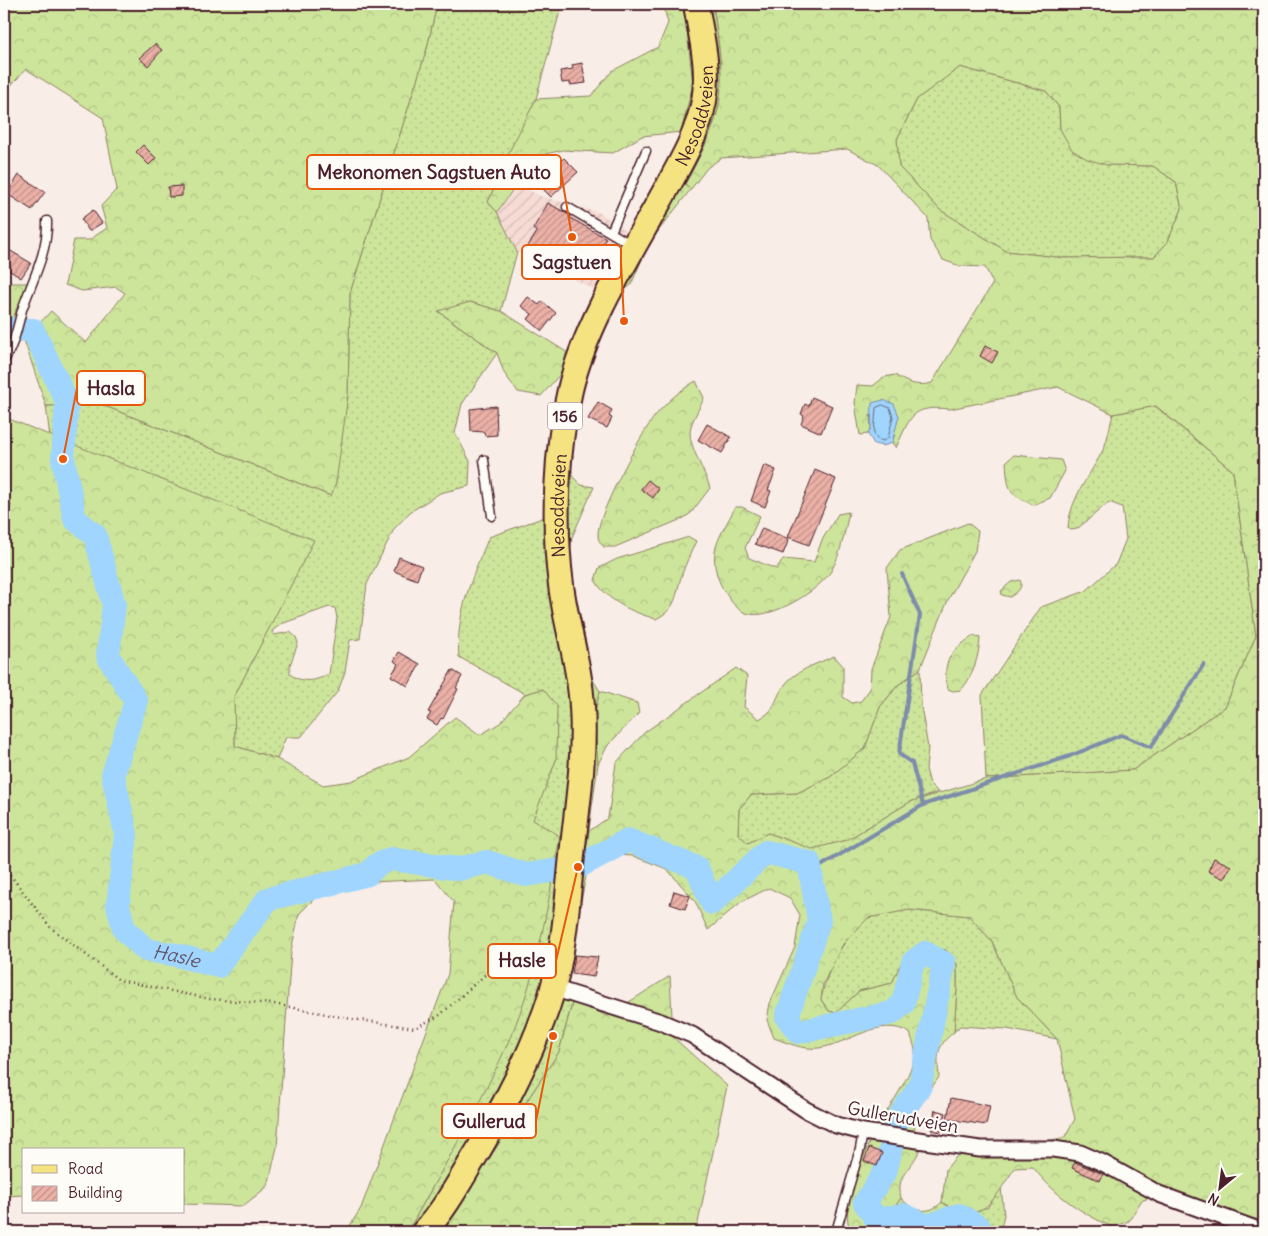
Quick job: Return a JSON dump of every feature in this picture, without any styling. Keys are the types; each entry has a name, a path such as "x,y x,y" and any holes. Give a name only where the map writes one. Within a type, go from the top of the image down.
{"main road":[{"name":"Nesoddveien","path":"553,988 560,950 582,756 582,705 558,559 557,508 561,451 570,390 580,357 634,246 686,154 699,119 704,99 706,69 696,4"},
{"name":"156","path":"424,1232 453,1193 517,1081 537,1038 553,988"}],"street":[{"name":"Gullerudveien","path":"553,988 610,1005 686,1032 712,1047 806,1110 836,1125 863,1132 980,1149 1054,1149 1080,1153 1103,1163 1159,1194 1264,1232"}],"lane":[{"path":"611,232 646,151"},
{"path":"567,207 634,246"},
{"path":"4,361 18,329 46,241 46,221"},
{"path":"484,460 492,516"},
{"path":"833,1232 837,1228 860,1149 863,1132"}],"path":[{"path":"4,867 51,928 119,980 210,999 274,1004 346,1018 415,1028 440,1015 496,966 518,957 541,964"}],"shaded area":[{"path":"519,185 540,196 600,213 629,233 600,292 517,252 497,212"}],"green space":[{"path":"4,4 437,4 427,48 350,293 348,395 336,483 331,496 100,404 46,406 24,340 51,311 86,343 125,293 116,287 82,291 65,285 74,240 89,240 107,228 101,206 117,189 103,118 26,69 4,93"},
{"path":"437,4 562,4 536,99 488,202 497,212 517,252 501,311 470,302 439,312 497,353 462,404 455,433 470,461 469,486 440,493 410,512 394,529 367,584 360,639 350,640 345,672 338,691 301,737 286,737 277,759 235,746 234,697 313,540 50,437 46,406 100,404 331,496 348,395 350,293 427,48","holes":["329,607 335,608 337,618 329,674 310,680 299,679 290,674 290,665 298,643 296,637 290,632 274,635 272,631 281,624"]},
{"path":"663,4 684,4 693,84 681,132 642,136 613,153 563,150 537,156 497,212 488,202 511,148 536,99 591,96 612,71 658,47 668,23"},
{"path":"684,4 713,4 722,77 720,101 706,144 685,184 691,189 649,243 631,285 622,292 596,346 578,399 570,447 572,476 581,485 594,487 572,537 569,563 587,648 589,674 600,691 594,716 598,764 585,858 588,866 566,977 573,1000 559,1052 441,1232 404,1232 413,1222 437,1179 532,820 556,760 543,689 525,694 459,657 458,641 466,596 489,537 545,517 557,394 568,353 675,151 689,102 693,84"},
{"path":"713,4 1264,4 1264,1232 1152,1197 1141,1201 1129,1221 1112,1227 1089,1216 1068,1202 1049,1186 1033,1167 1015,1168 994,1199 977,1211 967,1213 956,1210 942,1202 946,1169 960,1152 1043,1142 1065,1137 1075,1119 1057,1039 1017,997 992,941 969,916 909,910 868,918 843,944 823,984 821,1000 829,1011 836,1013 859,991 892,983 902,962 910,951 923,948 946,950 957,964 954,1032 941,1047 938,1057 939,1077 922,1101 915,1117 914,1125 921,1145 903,1176 900,1189 901,1198 873,1232 853,1231 848,1222 848,1211 854,1184 872,1137 902,1087 912,1066 915,1053 910,1033 899,1028 887,1027 864,1032 819,1048 796,1046 774,1038 767,1020 770,1003 795,947 800,915 790,898 769,888 741,902 708,930 695,901 667,869 633,856 617,855 588,866 585,858 589,831 608,818 616,763 645,732 736,668 747,676 744,707 759,719 772,709 788,681 806,668 834,656 843,666 843,697 852,703 861,701 870,689 871,669 891,617 887,568 900,550 968,523 978,531 975,551 948,600 920,669 898,685 880,707 865,748 830,777 797,793 751,795 739,809 738,834 748,843 768,833 812,849 847,840 910,802 986,779 1133,770 1225,707 1256,636 1233,471 1156,406 1113,414 1058,387 950,409 937,408 920,411 909,421 896,448 892,443 895,434 870,415 871,428 868,434 860,435 855,403 857,385 873,386 884,377 895,375 912,384 932,383 993,283 985,267 960,266 943,260 930,240 928,218 878,165 847,149 721,158 707,168 691,189 685,184 711,132 720,99 721,63","holes":["960,67 1046,91 1059,107 1060,129 1072,150 1087,159 1107,165 1153,166 1176,182 1182,209 1167,243 1154,257 1065,258 1006,251 940,210 899,167 897,139 917,99"]},
{"path":"960,67 1046,91 1059,107 1060,129 1107,165 1153,166 1176,182 1182,209 1167,243 1154,257 1065,258 1006,251 940,210 899,167 897,139 917,99"},
{"path":"4,283 28,283 4,339"},
{"path":"470,302 501,311 568,353 561,373 541,396 518,392 504,373 497,353 438,311"},
{"path":"696,381 704,398 692,423 690,437 710,488 691,513 684,518 615,547 604,547 598,538 600,524 612,493 631,455 655,416 674,397"},
{"path":"1155,406 1233,471 1256,636 1225,707 1133,770 986,779 982,695 1041,607 1086,591 1116,564 1126,539 1122,507 1109,502 1077,529 1071,530 1068,528 1070,517 1077,496 1104,448 1113,414"},
{"path":"4,417 314,540 234,697 235,746 277,759 323,785 351,781 409,757 455,717 480,735 500,723 525,694 543,689 557,706 556,760 533,820 560,836 541,938 528,989 510,1038 488,1085 413,1222 404,1232 346,1232 361,1208 448,974 454,902 435,879 329,884 299,914 291,951 277,1147 268,1186 243,1206 185,1204 185,1148 22,1148 22,1195 4,1196 4,524 11,505 4,501"},
{"path":"1014,455 1061,460 1065,471 1050,498 1033,505 1018,497 1010,489 1006,462"},
{"path":"735,507 742,507 760,516 745,548 749,558 776,569 783,559 814,562 822,540 838,514 849,512 840,550 831,571 816,587 793,603 780,609 756,615 739,609 723,589 715,566 715,552 718,541"},
{"path":"689,537 696,541 682,574 675,600 663,615 656,619 621,605 600,588 595,580 599,568 617,559"},
{"path":"1020,580 1021,585 1017,592 1010,597 1002,595 1001,591 1011,582"},
{"path":"973,636 980,638 977,659 972,673 961,690 953,691 948,689 946,679 947,664 954,652"},
{"path":"920,669 921,706 928,748 926,769 930,784 938,792 910,802 847,840 812,850 768,833 748,843 738,834 739,809 751,795 797,793 830,777 865,748 880,707 898,685"},
{"path":"600,691 637,703 639,713 608,745 598,764 594,716"},
{"path":"909,910 970,916 992,941 1017,997 1057,1039 1007,1029 960,1026 954,1032 957,964 946,950 933,948 910,951 902,962 892,983 859,991 836,1013 829,1011 821,1000 823,990 837,955 852,933 868,918"},
{"path":"670,976 673,1037 727,1086 696,1232 556,1232 550,1224 540,1232 441,1232 559,1052 573,1000 607,1016"},
{"path":"1001,1187 1004,1215 1000,1232 873,1232 901,1198 915,1209 921,1210 932,1209 942,1202 954,1210 987,1208"}],"water":[{"path":"883,400 894,404 899,416 892,443 883,446 874,444 868,434 871,428 872,403"}],"building":[{"path":"155,44 162,50 148,66 139,58"},
{"path":"582,63 586,83 570,85 570,82 562,83 560,71 573,69 572,65"},
{"path":"143,145 156,158 149,165 136,152"},
{"path":"564,158 578,172 551,197 537,183"},
{"path":"19,175 45,192 32,210 7,194"},
{"path":"182,186 182,196 169,197 168,187"},
{"path":"548,203 606,238 585,276 547,254 543,260 526,249 537,232 533,229"},
{"path":"93,210 102,223 89,231 81,219"},
{"path":"4,247 31,263 21,278 4,267"},
{"path":"528,297 539,305 542,301 556,313 542,331 528,319 532,314 521,306"},
{"path":"985,346 998,352 992,363 980,356"},
{"path":"812,397 832,406 821,433 801,424 804,416 801,414 805,404 809,406"},
{"path":"598,402 612,410 609,416 612,418 607,428 588,419"},
{"path":"496,406 497,435 485,436 484,432 471,431 470,409"},
{"path":"707,424 731,437 722,453 698,440"},
{"path":"764,465 776,470 768,490 771,491 765,507 751,501"},
{"path":"815,470 836,479 809,545 788,537"},
{"path":"648,480 659,489 653,498 641,489"},
{"path":"762,528 789,539 783,554 755,544"},
{"path":"399,557 422,566 417,580 394,571"},
{"path":"399,652 420,664 408,686 391,676 398,664 394,661"},
{"path":"452,670 462,676 456,688 458,689 443,719 441,718 437,725 427,719 431,713 428,712"},
{"path":"1214,858 1231,866 1224,879 1208,871"},
{"path":"674,891 690,896 685,909 670,904"},
{"path":"575,955 598,957 594,977 572,974"},
{"path":"951,1098 990,1106 986,1125 947,1119"},
{"path":"935,1110 946,1113 941,1132 931,1130"},
{"path":"869,1148 882,1153 877,1166 864,1161"},
{"path":"1075,1162 1103,1174 1100,1181 1072,1168"}],"waterway":[{"name":"Hasle","path":"4,329 33,330 67,402 63,459 75,519 95,535 114,605 108,656 136,701 113,775 126,834 118,905 124,929 146,950 176,955 218,966 268,899 368,874 377,865 391,859 459,869 487,862 526,875 578,867 628,840 697,868 712,903 766,852 809,863 819,921 787,1017 798,1032 892,1013 903,1004 913,962 925,953 944,963 920,1086 897,1120 886,1170 865,1203 877,1220 903,1215 928,1226 959,1215 979,1227 976,1232"},
{"path":"902,574 920,615 899,754 912,763 923,805"},
{"path":"811,872 923,805 1070,756 1121,735 1151,747 1204,664"}],"place":[{"name":"Mekonomen Sagstuen Auto","path":"572,237"},
{"name":"Sagstuen","path":"624,321"},
{"name":"Hasla","path":"63,459"},
{"name":"Hasle","path":"578,867"},
{"name":"Gullerud","path":"553,1036"}]}
